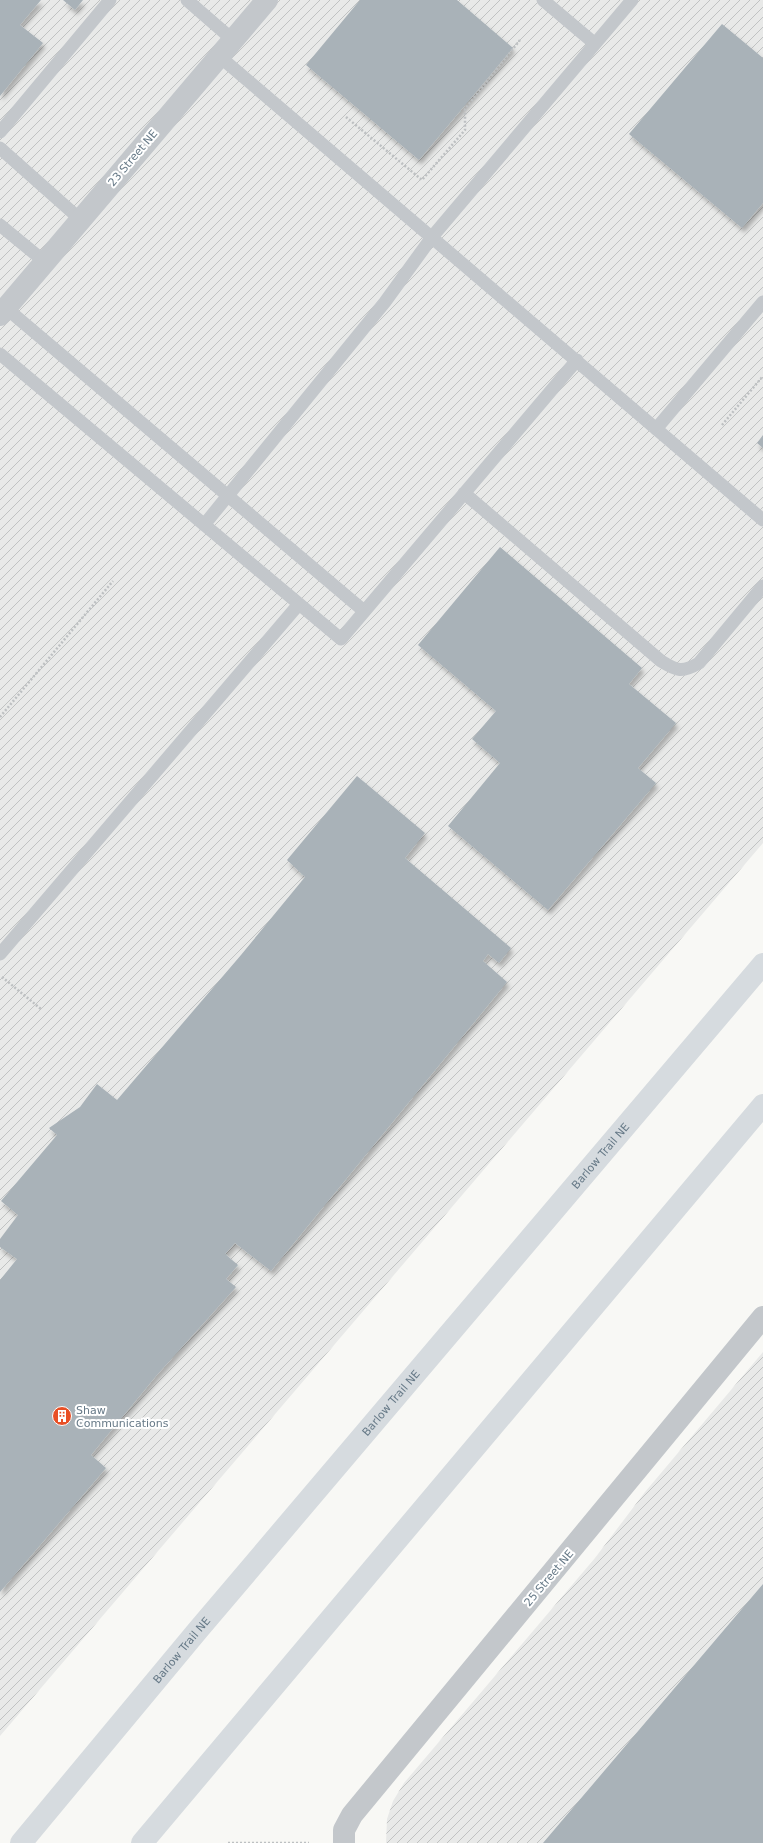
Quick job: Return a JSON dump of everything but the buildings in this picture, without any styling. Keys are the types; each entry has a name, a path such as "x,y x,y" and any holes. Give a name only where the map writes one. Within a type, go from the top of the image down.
{"main road":[{"name":"Barlow Trail NE","path":"21,1843 198,1630 763,964"},
{"path":"142,1843 763,1105"}],"street":[{"name":"23 Street NE","path":"3,312 266,0"},
{"name":"25 Street NE","path":"344,1843 344,1830 352,1815 763,1317"}],"lane":[{"path":"0,132 110,0"},
{"path":"187,0 233,40"},
{"path":"543,0 594,43"},
{"path":"204,525 380,308 432,237 594,43 632,0"},
{"path":"219,56 763,520"},
{"path":"0,148 81,220"},
{"path":"0,225 45,262"},
{"path":"656,429 763,302"},
{"path":"3,312 228,495 364,611"},
{"path":"0,354 341,640 577,360"},
{"path":"464,493 661,662 672,668 686,670 699,663 763,586"},
{"path":"0,954 299,604"}],"path":[{"path":"346,117 422,180 465,130 465,109 520,40"},
{"path":"722,425 763,376"},
{"path":"0,717 113,581"},
{"path":"0,975 41,1009"},
{"path":"228,1843 309,1843"}],"shaded area":[{"path":"0,0 763,0 763,843 0,1736"},
{"path":"763,1352 763,1843 386,1843 387,1819 393,1801 404,1783 595,1558 645,1492"}],"place":[{"name":"Shaw Communications","path":"62,1416"}]}
